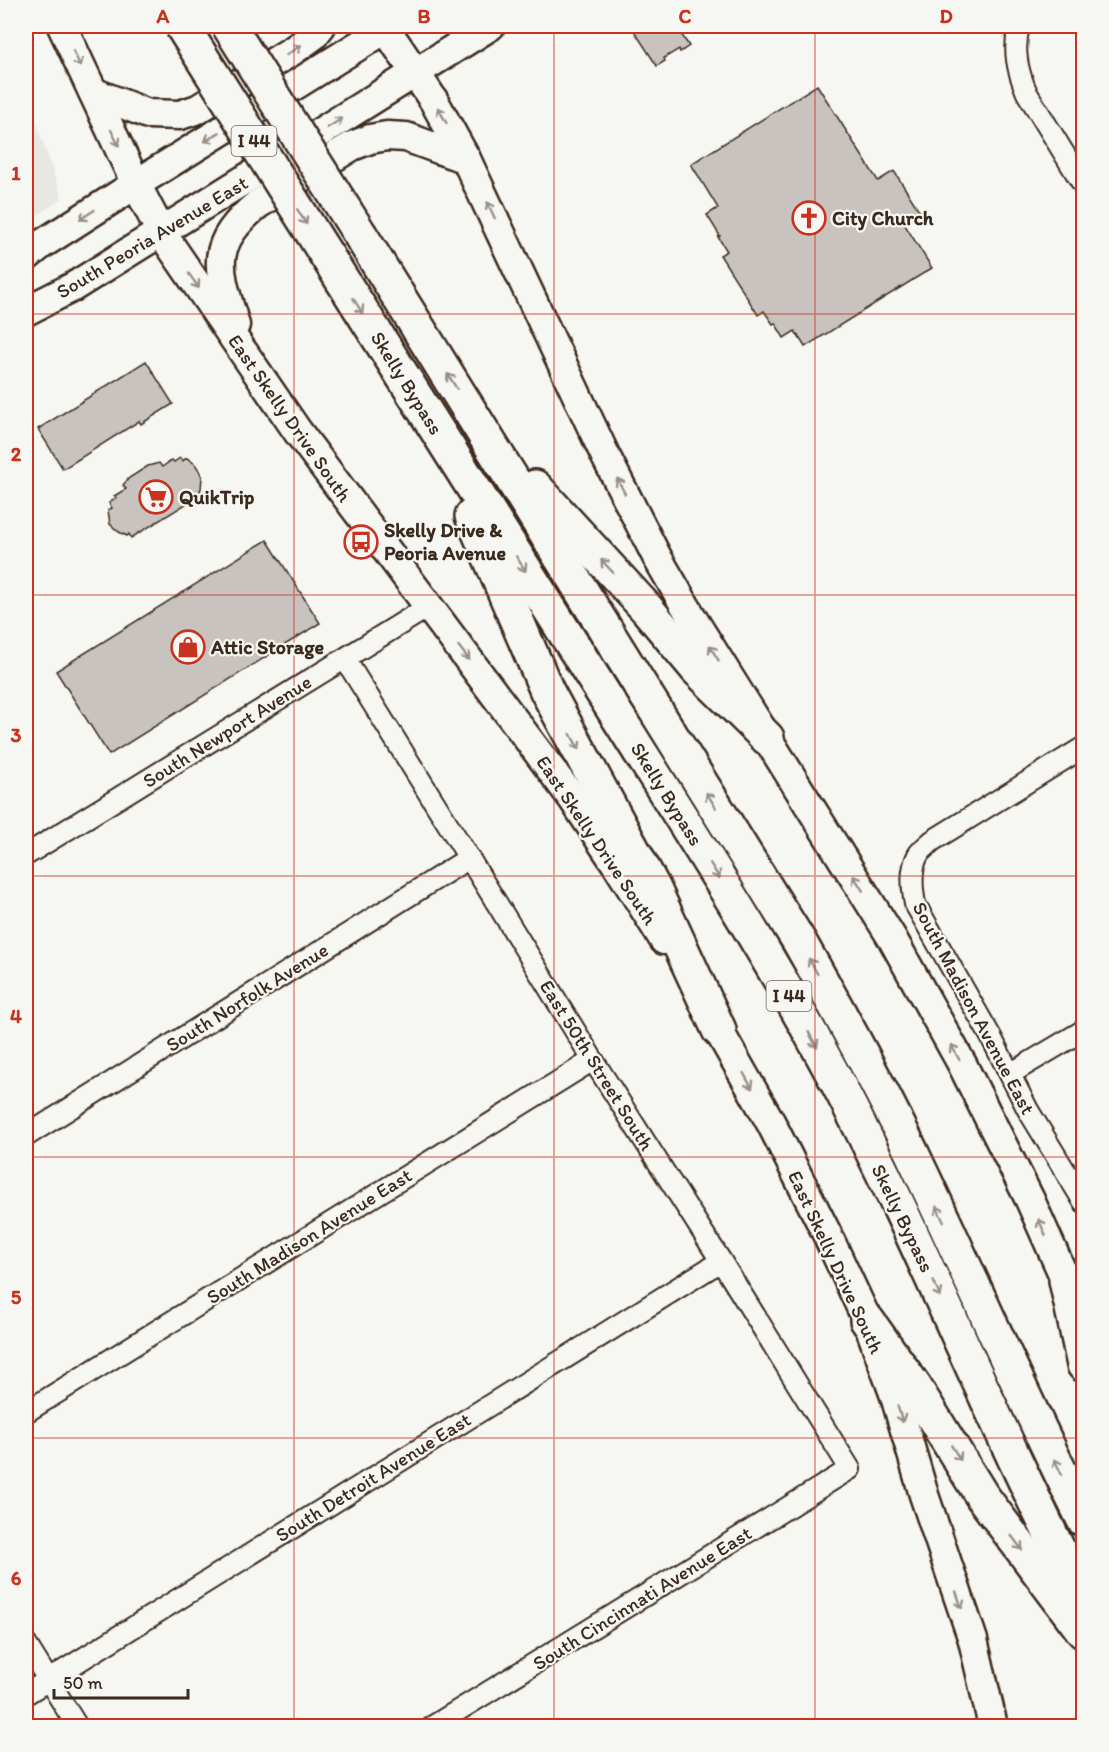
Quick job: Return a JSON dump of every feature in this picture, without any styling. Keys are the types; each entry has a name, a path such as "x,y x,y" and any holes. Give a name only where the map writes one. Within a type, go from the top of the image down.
{"highway":[{"name":"Skelly Bypass","path":"182,26 710,862 784,986 836,1081 884,1177 1024,1481 1083,1600"},
{"name":"Skelly Bypass","path":"229,26 799,941 861,1051 918,1165 1020,1390 1083,1520"},
{"path":"434,426 547,691 653,887 719,1030"},
{"path":"483,431 647,609 697,669 768,738"},
{"path":"1066,1280 1083,1365"},
{"path":"867,1320 914,1386 982,1496 1083,1632"}],"main road":[{"name":"East Skelly Drive South","path":"62,26 161,232 298,432 492,689 617,864 719,1030 771,1124 826,1232 867,1320 895,1396 924,1495 973,1640 993,1726"},
{"path":"93,92 148,114 180,115 198,109 296,49 313,36 321,26"},
{"path":"26,257 42,244 387,26 434,101 466,159 606,456 657,557 694,621 892,938 951,1045 1026,1190 1083,1322"},
{"name":"South Peoria Avenue East","path":"26,311 73,287 490,26"},
{"path":"242,350 220,270 220,257 232,229 243,216 258,204 352,146 370,139 387,136 406,137 466,159"}],"street":[{"path":"1019,26 1016,54 1020,77 1027,93 1083,186"},
{"name":"South Newport Avenue","path":"26,855 428,607"},
{"name":"East 50th Street South","path":"345,659 850,1469"},
{"name":"South Madison Avenue East","path":"1083,747 932,841 918,854 911,885 915,904 991,1037 1056,1159 1083,1202"},
{"name":"South Norfolk Avenue","path":"26,1136 470,858"},
{"path":"1010,1074 1083,1030"},
{"name":"South Madison Avenue East","path":"26,1412 593,1060"},
{"name":"South Detroit Avenue East","path":"26,1694 721,1261"},
{"name":"South Cincinnati Avenue East","path":"433,1726 850,1469"},
{"path":"26,1644 77,1726"}],"shaded area":[{"path":"26,93 62,198 26,224"}],"building":[{"path":"631,26 676,26 689,46 664,58 665,61 657,66"},
{"name":"City Church","path":"817,85 878,181 894,171 920,212 903,222 932,268 805,347 795,331 784,338 764,311 758,315 720,255 727,251 707,215 718,208 691,164"},
{"path":"146,361 173,404 141,424 139,421 63,469 38,429"},
{"name":"QuikTrip","path":"180,458 182,461 187,458 199,470 202,477 200,490 202,494 131,538 129,534 127,536 119,532 110,524 108,510 112,508 109,503 116,498 114,496 126,489 123,485 129,478 148,466 159,463 162,467"},
{"name":"Attic Storage","path":"267,540 320,623 109,755 56,671"}],"place":[{"name":"City Church","path":"809,218"},
{"name":"QuikTrip","path":"156,497"},
{"name":"Skelly Drive & Peoria Avenue","path":"361,542"},
{"name":"Attic Storage","path":"188,647"}]}
